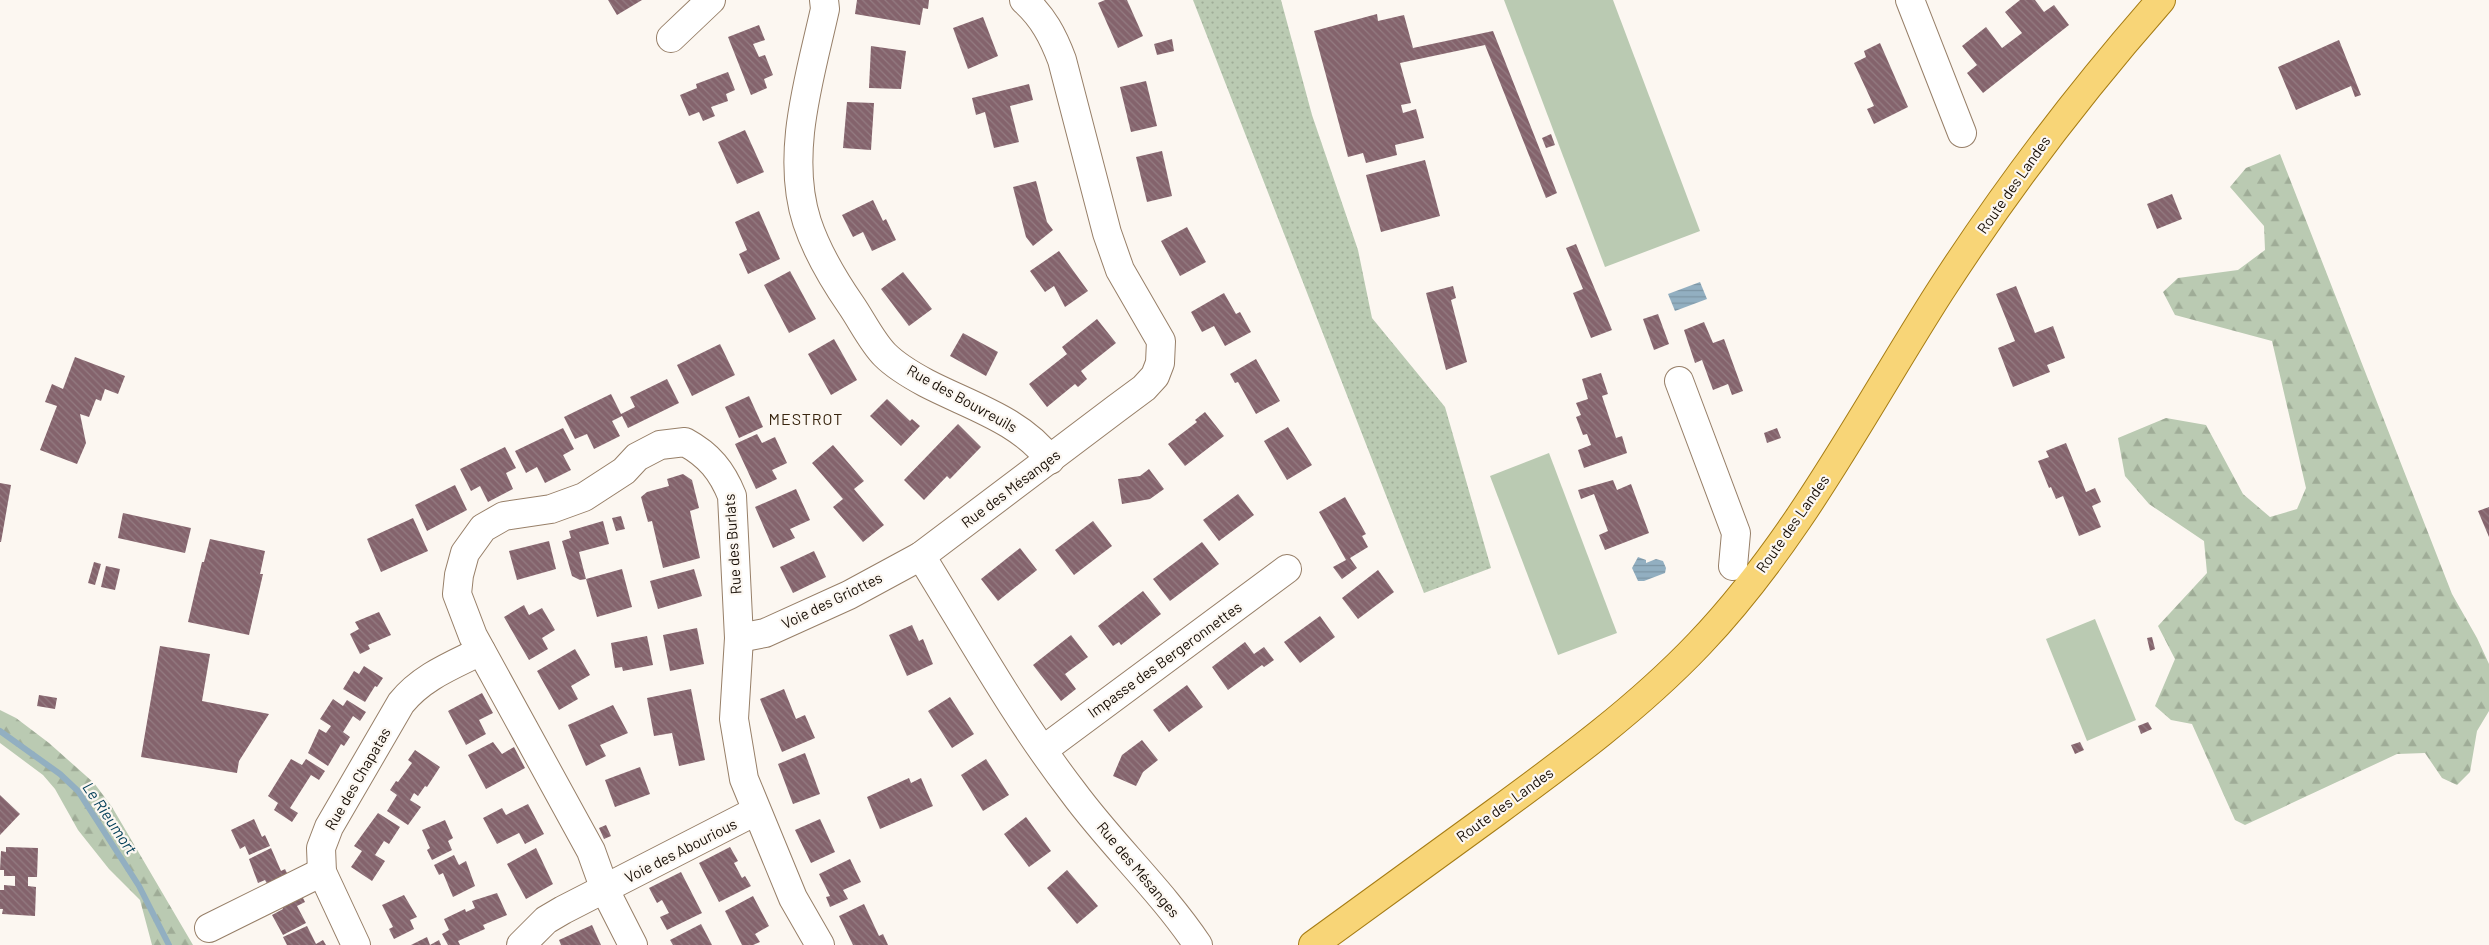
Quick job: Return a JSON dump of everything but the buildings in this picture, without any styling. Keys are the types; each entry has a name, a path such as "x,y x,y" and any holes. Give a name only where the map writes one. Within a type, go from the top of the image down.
{"main road":[{"name":"Route des Landes","path":"1313,945 1570,758 1649,693 1700,643 1767,563 1829,474 1938,294 2024,168 2099,71 2161,0"}],"street":[{"path":"670,38 710,0"},
{"name":"Rue des Bouvreuils","path":"824,0 825,9 799,142 802,200 807,221 820,254 832,277 886,355 925,382 1020,430 1038,444 1050,460"},
{"name":"Rue des Mésanges","path":"1024,0 1036,11 1053,36 1062,60 1113,252 1120,270 1161,341 1162,352 1155,376 1144,388 921,556 1012,705 1073,793 1176,914 1198,945"},
{"path":"1910,0 1962,133"},
{"path":"1679,381 1736,533 1733,566"},
{"name":"Rue des Burlats","path":"632,945 605,890 591,851 481,651 457,594 459,575 466,554 483,528 504,516 551,509 584,497 624,471 637,457 660,445 685,442 714,463 726,479 732,496 740,638 734,719 744,779 793,898 820,945"},
{"name":"Voie des Griottes","path":"740,638 765,633 841,599 921,556"},
{"name":"Impasse des Bergeronnettes","path":"1043,750 1288,570"},
{"name":"Rue des Chapatas","path":"356,945 322,872 321,848 329,827 401,703 413,688 430,676 481,651"},
{"name":"Voie des Abourious","path":"605,890 756,811"},
{"path":"208,928 322,872"},
{"path":"521,945 546,920 605,890"}],"green space":[{"path":"1193,0 1281,0 1312,115 1358,250 1372,318 1445,407 1491,568 1424,593"},
{"path":"1504,0 1613,0 1700,231 1605,267"},
{"path":"2280,154 2452,594 2477,638 2489,664 2489,711 2477,731 2470,772 2457,785 2442,778 2425,753 2397,754 2245,825 2235,820 2192,724 2171,720 2155,706 2175,659 2158,626 2207,573 2204,541 2149,504 2125,476 2118,438 2166,418 2206,425 2243,494 2270,517 2297,509 2306,488 2272,341 2175,315 2163,292 2178,278 2238,270 2265,250 2264,226 2230,187 2246,168"},
{"path":"1549,453 1617,633 1558,655 1490,476"},
{"path":"2095,619 2136,720 2087,741 2046,639"},
{"path":"0,710 16,718 49,743 94,783 112,807 193,945 152,945 140,900 109,869 78,830 55,789 43,775 0,743"}],"water":[{"path":"1700,282 1707,299 1675,311 1668,294"},
{"path":"1638,557 1646,560 1646,563 1656,559 1663,561 1666,568 1665,573 1644,581 1638,581 1632,568"}],"waterway":[{"name":"Le Rieumort","path":"0,731 60,774 78,791 139,886 169,945"}],"district":[{"name":"MESTROT","path":"806,419"}]}
